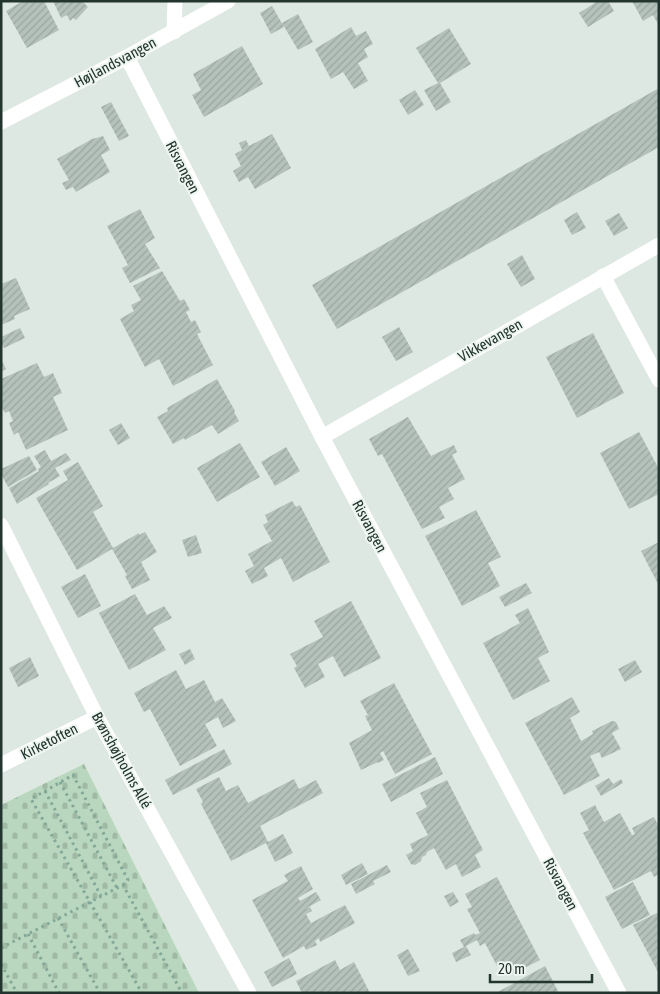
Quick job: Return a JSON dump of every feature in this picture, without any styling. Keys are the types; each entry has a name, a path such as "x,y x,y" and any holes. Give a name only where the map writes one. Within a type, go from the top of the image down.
{"street":[{"path":"174,32 175,1"},
{"name":"Højlandsvangen","path":"1,122 174,32 228,1"},
{"name":"Risvangen","path":"127,57 322,437 619,993"},
{"name":"Vikkevangen","path":"322,437 659,245"},
{"path":"603,276 659,380"},
{"name":"Brønshøjholms Allé","path":"1,524 97,717 249,993"},
{"name":"Kirketoften","path":"1,765 97,717"}],"path":[{"path":"1,948 58,918 89,902 123,885 128,880 73,775 31,799 89,902 142,993"},
{"path":"60,782 117,888"},
{"path":"46,790 101,896"},
{"path":"123,885 182,993"},
{"path":"58,918 100,993"},
{"path":"28,934 59,993"},
{"path":"1,964 18,993"}],"green space":[{"path":"84,764 199,993 1,993 1,805"}],"building":[{"path":"23,1 44,1 59,30 27,48 6,11"},
{"path":"53,1 82,1 88,7 76,20 73,18 70,21 67,15 61,18"},
{"path":"598,1 608,1 614,11 588,27 579,13"},
{"path":"632,1 659,1 659,26 653,15 643,21"},
{"path":"272,6 284,27 271,34 260,13"},
{"path":"298,14 313,42 298,50 282,23"},
{"path":"351,27 356,36 366,31 373,44 364,49 368,57 358,63 368,81 354,89 343,72 331,79 315,49"},
{"path":"449,28 471,64 440,83 451,102 436,111 424,90 438,83 416,48"},
{"path":"242,46 263,84 204,117 192,95 201,90 193,74"},
{"path":"659,88 659,147 337,329 312,285"},
{"path":"415,90 424,105 408,115 399,100"},
{"path":"111,102 129,136 119,141 101,107"},
{"path":"272,134 291,168 255,189 248,177 239,182 233,171 241,166 235,154 242,150 239,143 246,140 249,146"},
{"path":"103,136 110,150 101,155 110,172 76,192 73,187 66,190 62,183 69,180 57,159 92,139"},
{"path":"140,209 155,238 145,244 160,268 130,283 122,268 128,265 107,226"},
{"path":"577,212 586,228 572,235 564,220"},
{"path":"619,213 628,228 614,236 605,221"},
{"path":"522,255 535,279 521,287 507,264"},
{"path":"162,271 180,301 184,299 190,310 186,312 191,322 195,320 201,332 197,334 213,365 173,386 159,359 145,367 120,319 134,311 131,305 141,300 133,286"},
{"path":"16,278 30,309 14,316 15,319 1,325 1,284"},
{"path":"399,327 413,352 396,361 382,337"},
{"path":"20,328 25,338 4,348 1,343 1,337"},
{"path":"593,333 624,393 577,418 546,357"},
{"path":"1,359 6,369 1,372"},
{"path":"37,363 44,377 53,373 62,393 53,397 68,430 26,450 18,432 14,435 9,423 13,421 9,411 5,413 1,406 1,400 3,399 1,396 1,379"},
{"path":"217,379 239,421 218,434 212,425 185,440 184,438 173,444 157,417 168,411 167,408"},
{"path":"408,417 431,456 454,445 457,452 452,455 465,479 448,488 454,499 439,507 445,518 422,529 382,454 378,456 369,439"},
{"path":"121,423 130,438 118,445 109,430"},
{"path":"639,432 659,469 659,494 629,509 600,453"},
{"path":"240,443 260,477 217,502 197,468"},
{"path":"286,447 300,471 275,486 261,462"},
{"path":"45,450 51,461 66,453 71,460 55,468 60,476 17,504 9,488 39,471 38,469 41,467 34,456"},
{"path":"29,456 37,470 8,487 1,474 1,469"},
{"path":"78,462 103,506 93,512 113,548 139,533 139,535 145,532 157,552 141,562 150,580 132,589 125,576 127,575 112,549 77,570 36,498 68,480 63,471"},
{"path":"292,501 296,507 300,505 330,562 293,582 281,558 264,568 268,576 252,584 245,571 254,566 248,554 272,541 263,525 268,522 265,515"},
{"path":"476,510 501,557 488,563 500,586 462,606 425,536"},
{"path":"196,535 202,553 188,557 182,540"},
{"path":"659,542 659,586 641,551"},
{"path":"85,574 101,606 78,618 61,587"},
{"path":"526,583 532,593 505,607 499,597"},
{"path":"135,594 147,615 164,606 172,618 153,628 166,650 129,670 99,613"},
{"path":"351,601 381,658 344,677 333,656 318,664 325,677 305,688 294,668 297,666 290,654 323,637 314,621"},
{"path":"528,608 549,652 538,658 550,681 513,700 483,643 520,623 515,615"},
{"path":"190,649 195,659 185,665 179,654"},
{"path":"30,657 39,676 18,687 9,668"},
{"path":"635,660 642,672 625,682 618,669"},
{"path":"176,670 186,689 204,680 215,702 222,698 236,721 223,728 218,717 205,724 217,746 180,766 150,709 144,712 134,693"},
{"path":"394,683 432,754 395,774 383,751 380,753 384,760 361,770 349,743 372,730 365,716 368,715 360,701"},
{"path":"572,697 580,712 570,718 581,741 593,734 592,731 612,721 616,722 619,729 612,733 621,749 602,758 599,752 590,756 600,776 564,795 525,723"},
{"path":"224,749 232,764 173,795 165,780"},
{"path":"435,757 443,774 391,802 382,784"},
{"path":"219,777 226,791 238,785 248,803 294,779 299,789 316,780 323,793 260,826 268,842 283,834 293,853 275,862 266,843 231,861 201,804 203,802 196,789"},
{"path":"609,778 613,784 621,779 623,783 601,796 595,786"},
{"path":"447,780 483,850 475,855 481,867 462,877 456,864 446,870 434,848 427,852 421,861 415,865 411,864 406,855 413,851 410,844 428,835 416,813 427,807 420,793"},
{"path":"595,805 604,822 620,813 632,835 635,834 632,828 654,817 659,827 659,874 654,877 651,871 614,890 583,833 589,830 580,813"},
{"path":"362,863 368,874 346,885 341,875"},
{"path":"387,865 391,872 373,881 375,884 356,894 351,884"},
{"path":"301,866 313,889 298,898 300,901 316,892 321,900 305,909 310,907 312,911 306,914 311,923 345,905 355,923 320,942 319,938 315,941 317,945 306,950 304,946 283,958 252,900 288,881 284,875"},
{"path":"497,877 540,960 513,974 506,961 497,966 485,943 480,946 477,940 466,946 471,955 456,962 452,953 464,947 460,940 474,933 475,935 480,933 467,909 472,907 465,894"},
{"path":"633,882 650,915 622,929 605,897"},
{"path":"453,892 459,902 450,907 444,896"},
{"path":"659,912 659,974 633,925"},
{"path":"408,949 420,971 408,976 397,955"},
{"path":"289,958 297,974 272,987 264,972"},
{"path":"335,960 340,970 354,962 370,993 302,993 296,981"},
{"path":"545,966 559,993 496,993"}]}
